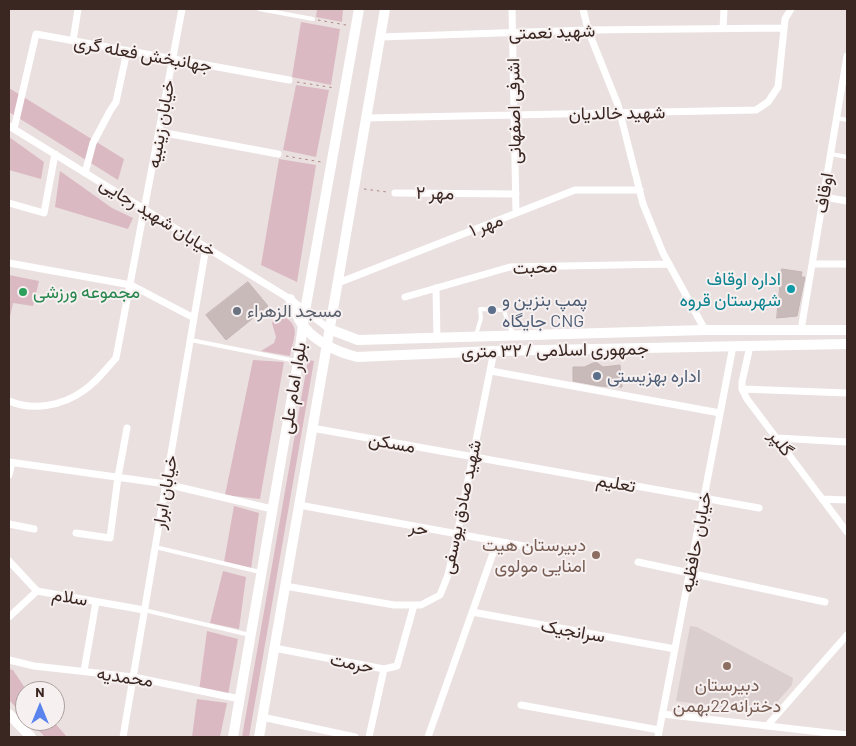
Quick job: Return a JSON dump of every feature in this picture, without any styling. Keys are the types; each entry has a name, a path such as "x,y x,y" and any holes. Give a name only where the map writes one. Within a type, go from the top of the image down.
{"main road":[{"name":"بلوار امام علی","path":"233,737 305,312 360,9"},
{"name":"بلوار امام علی","path":"259,737 385,9"},
{"name":"جمهوری اسلامی / ۳۲ متری","path":"290,299 303,326 327,347 357,358 494,351 847,344"},
{"name":"جمهوری اسلامی / ۳۲ متری","path":"329,329 358,340 705,330 847,330"},
{"path":"9,714 31,737"}],"street":[{"path":"73,41 78,9"},
{"name":"خیابان زینبیه","path":"9,401 33,407 58,404 84,391 116,358 146,210 182,9"},
{"name":"اشرفی اصفهانی","path":"512,9 516,213"},
{"path":"582,9 588,30 620,113 643,204 663,253 705,330"},
{"path":"723,29 724,9"},
{"name":"شهید خالدیان","path":"366,118 756,110 768,102 778,87 785,18 791,9"},
{"name":"شهید نعمتی","path":"380,37 588,30 784,28"},
{"name":"جهانبخش فعله گری","path":"11,127 36,34 289,80"},
{"path":"85,173 93,143 116,102 127,51"},
{"name":"اوقاف","path":"801,330 846,72 847,56"},
{"name":"خیابان شهید رجایی","path":"11,127 290,299 329,329"},
{"path":"160,132 278,154"},
{"path":"9,202 44,212 55,154"},
{"name":"مهر ۱","path":"338,283 575,190 640,190"},
{"name":"مهر ۲","path":"396,193 516,194"},
{"path":"824,197 847,201"},
{"name":"خیابان ابرار","path":"123,737 206,247"},
{"path":"9,262 131,285 194,318"},
{"name":"محبت","path":"405,297 510,267 669,264"},
{"path":"812,264 847,264"},
{"path":"436,288 437,338"},
{"path":"825,330 825,344"},
{"name":"خیابان حافظیه","path":"658,733 733,346"},
{"path":"750,346 742,389 847,393"},
{"name":"شهید صادق یوسفی","path":"285,586 394,605 421,605 440,595 448,576 494,351"},
{"path":"491,371 720,413"},
{"name":"گلپر","path":"742,389 747,399 847,532"},
{"path":"76,532 110,538 127,428"},
{"name":"مسکن","path":"312,428 473,457"},
{"path":"777,438 847,442"},
{"name":"تعلیم","path":"473,457 759,508"},
{"path":"9,475 10,463 166,484 272,509"},
{"path":"822,499 847,500"},
{"name":"حر","path":"299,505 540,549"},
{"path":"839,521 847,521"},
{"path":"9,524 34,529"},
{"path":"428,737 497,542"},
{"name":"سلام","path":"9,561 37,591 144,610"},
{"path":"638,562 826,602"},
{"path":"9,617 37,591"},
{"path":"84,671 96,602"},
{"name":"حرمت","path":"274,648 384,669 397,666 414,605"},
{"name":"سرانجیک","path":"472,612 675,649"},
{"path":"767,726 847,635"},
{"name":"محمدیه","path":"9,660 34,666 133,677 240,699"},
{"path":"369,737 384,669"},
{"path":"521,705 658,733"},
{"path":"662,714 835,736 847,735"},
{"path":"262,717 356,737"}],"lane":[{"path":"260,9 313,19"},
{"path":"837,118 847,120"},
{"path":"831,154 847,157"},
{"path":"476,337 480,308 504,310 509,328 517,336"},
{"path":"191,340 298,362"},
{"path":"155,547 261,573"},
{"path":"144,610 250,636"}],"path":[{"path":"313,19 356,28"},
{"path":"289,80 345,90"},
{"path":"278,154 332,164"},
{"name":"مهر ۲","path":"354,188 396,193"}],"shaded area":[{"path":"317,9 343,9 342,22 316,17"},
{"path":"301,22 340,29 331,85 292,77"},
{"path":"296,85 329,90 316,157 283,150"},
{"path":"9,88 124,159 118,180 9,112"},
{"path":"9,137 44,162 41,179 9,170"},
{"path":"279,159 316,165 297,282 261,265"},
{"path":"60,171 112,208 133,218 128,229 55,207"},
{"name":"مجموعه ورزشی","path":"9,275 39,281 33,306 13,303 10,317 9,317"},
{"path":"281,314 294,327 295,332 290,356 261,351 274,343 276,337 272,323"},
{"path":"253,360 284,362 260,499 225,495"},
{"path":"308,360 314,361 249,737 242,737"},
{"path":"234,506 259,513 251,569 224,562"},
{"path":"223,571 246,577 239,629 210,623"},
{"name":"دبیرستان دخترانه22بهمن","path":"690,626 697,627 793,678 792,685 767,713 676,701"},
{"path":"207,631 238,639 228,695 199,691"},
{"path":"9,669 13,670 20,681 15,681 15,706 9,700"},
{"path":"197,699 227,703 220,737 192,737"},
{"path":"39,731 62,731 67,737 45,737"}],"building":[{"name":"اداره اوقاف شهرستان قروه","path":"782,269 802,272 801,277 805,277 797,316 777,318"},
{"name":"مسجد الزهراء","path":"248,282 268,306 226,340 206,315"},
{"name":"اداره بهزیستی","path":"596,362 603,367 620,365 622,387 600,386 573,381 573,367 584,367"}],"place":[{"name":"اداره اوقاف شهرستان قروه","path":"791,289"},
{"name":"مجموعه ورزشی","path":"23,292"},
{"name":"پمپ بنزین و جایگاه CNG","path":"492,310"},
{"name":"مسجد الزهراء","path":"237,311"},
{"name":"اداره بهزیستی","path":"597,376"},
{"name":"دبیرستان هیت امنایی مولوی","path":"596,555"},
{"name":"دبیرستان دخترانه22بهمن","path":"727,666"}]}
